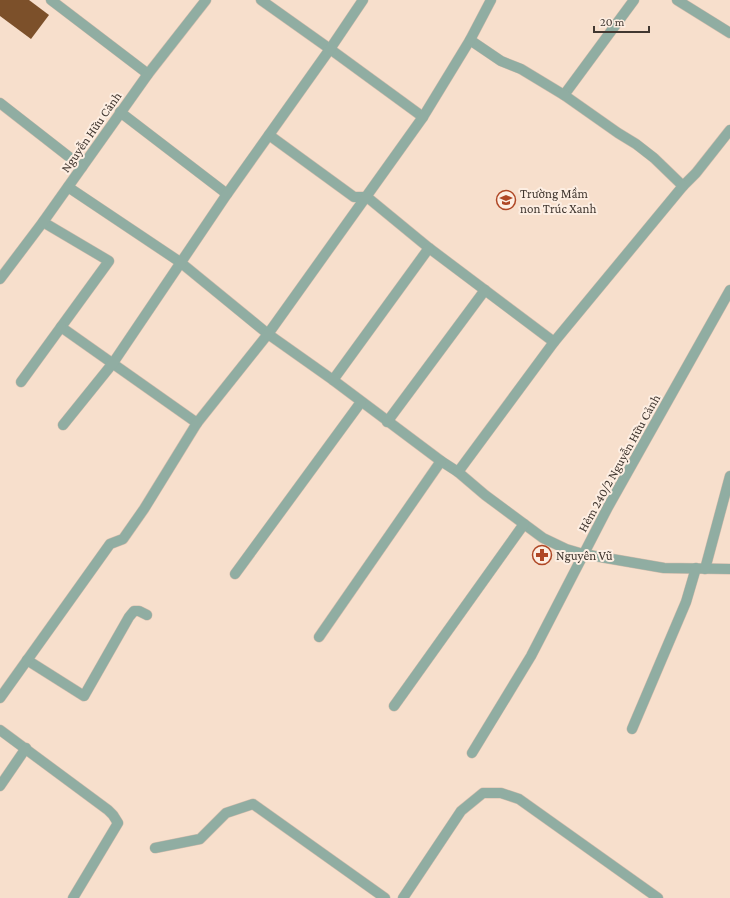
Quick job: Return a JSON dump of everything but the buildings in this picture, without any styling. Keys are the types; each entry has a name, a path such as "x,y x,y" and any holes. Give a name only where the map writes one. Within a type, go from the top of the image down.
{"street":[{"path":"51,0 148,74"},
{"name":"Nguyễn Hữu Cảnh","path":"1,277 43,222 148,74 206,0"},
{"path":"261,0 423,117"},
{"path":"63,426 112,363 227,194 363,0"},
{"path":"0,698 110,544 123,539 144,509 197,423 268,334 367,197 423,117 470,40 491,0"},
{"path":"564,95 634,0"},
{"path":"677,0 730,33"},
{"path":"470,40 501,61 521,69 564,95 607,126 636,144 654,158 683,186"},
{"path":"0,103 82,167"},
{"path":"120,112 227,194"},
{"path":"458,472 554,342 683,186 696,173 730,130"},
{"path":"269,135 354,197 367,197 430,248 554,342"},
{"path":"68,187 180,262 268,334 333,380 387,422 458,472 485,495 543,538 583,554 664,568 730,569"},
{"path":"21,382 109,261 43,222"},
{"path":"333,380 430,248"},
{"path":"387,422 485,290"},
{"name":"Hẻm 240/2 Nguyễn Hữu Cảnh","path":"472,754 531,656 608,507 730,290"},
{"path":"61,327 197,423"},
{"path":"235,574 360,402"},
{"path":"320,637 441,461"},
{"path":"632,729 701,569 730,476"},
{"path":"394,706 524,524"},
{"path":"27,660 84,696 129,617 134,611 139,611 147,615"},
{"path":"0,730 108,810 118,823 73,898"},
{"path":"0,786 26,748"},
{"path":"403,898 461,811 483,793 501,793 519,799 658,898"},
{"path":"155,848 200,839 226,813 252,804 384,898"}],"place":[{"name":"Trường Mầm non Trúc Xanh","path":"506,200"},
{"name":"Nguyên Vũ","path":"542,555"}]}
